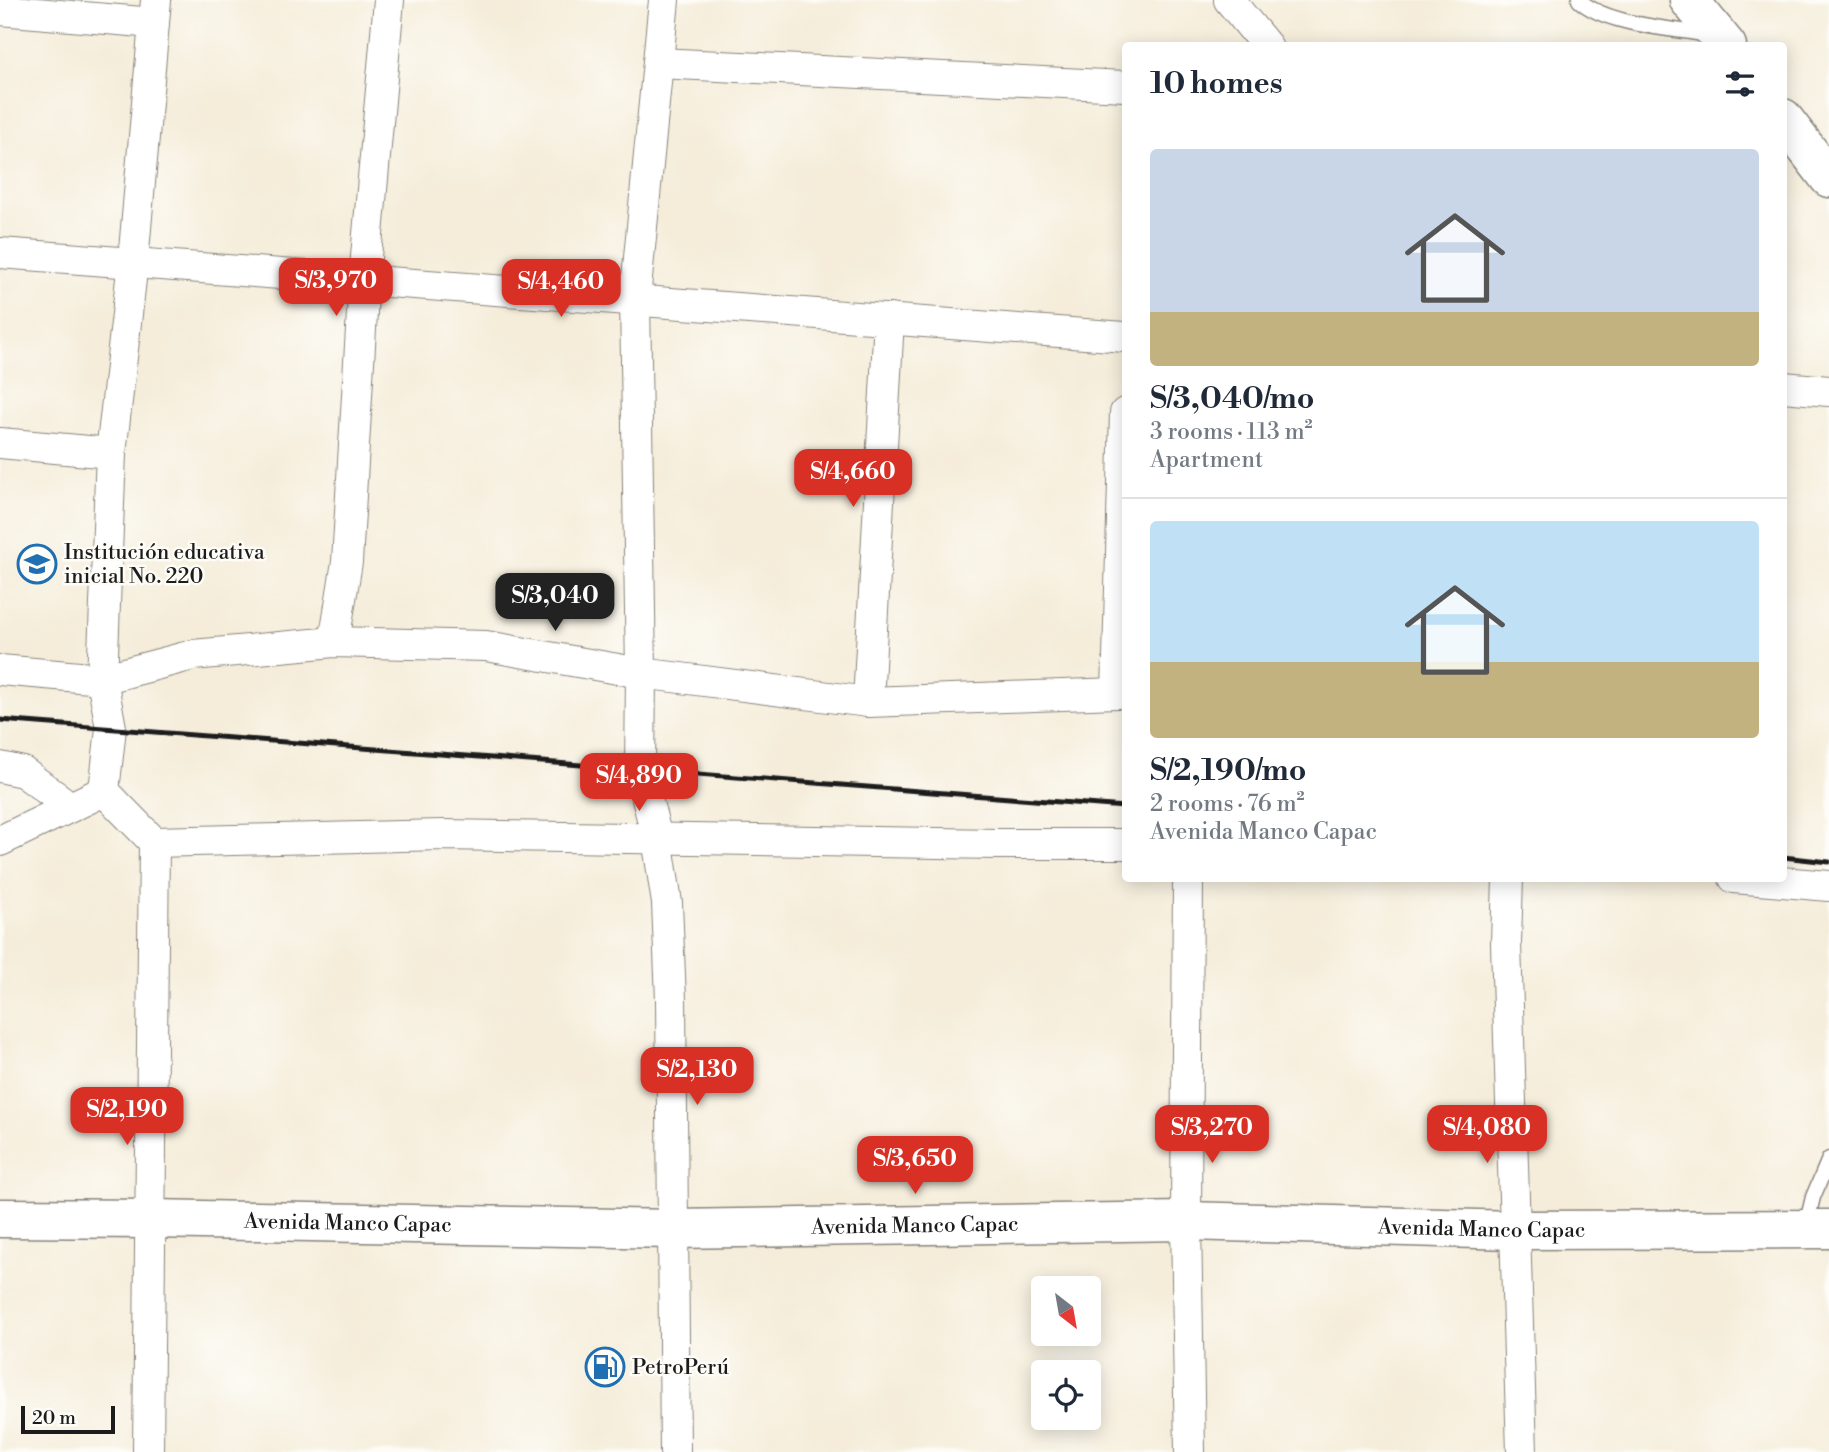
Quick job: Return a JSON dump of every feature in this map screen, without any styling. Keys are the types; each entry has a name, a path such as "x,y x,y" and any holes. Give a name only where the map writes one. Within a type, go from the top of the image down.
{"main road":[{"path":"1689,0 1719,42"},
{"path":"1787,123 1829,178"},
{"name":"Avenida Manco Capac","path":"0,1218 673,1229 1186,1221 1514,1230 1817,1229"}],"street":[{"path":"334,642 347,562 364,279 389,0"},
{"path":"664,0 635,299 640,771 657,838 667,903 675,1452"},
{"path":"1229,0 1264,42"},
{"path":"0,10 155,11 133,262 111,453 102,679 111,728 104,791"},
{"path":"658,63 1122,86"},
{"path":"0,253 1122,337"},
{"path":"868,702 889,319"},
{"path":"1787,387 1829,391"},
{"path":"0,443 111,453"},
{"path":"0,670 102,679 192,655 334,642 486,646 641,673 868,702 1121,690 1122,621"},
{"path":"0,767 23,772 69,806"},
{"path":"0,841 104,791"},
{"path":"104,791 154,842 148,1452"},
{"path":"154,842 443,835 1122,844"},
{"path":"1188,882 1186,1221 1191,1452"},
{"path":"1508,882 1506,943 1522,1452"},
{"path":"1782,882 1829,886"}],"lane":[{"path":"1579,0 1594,11 1611,18 1716,42"},
{"path":"1817,1229 1813,1197 1829,1159"}],"railway":[{"path":"0,720 1122,807"},
{"path":"1787,857 1829,862"}],"place":[{"name":"Institución educativa inicial No. 220","path":"37,564"},
{"name":"PetroPerú","path":"605,1367"}]}
